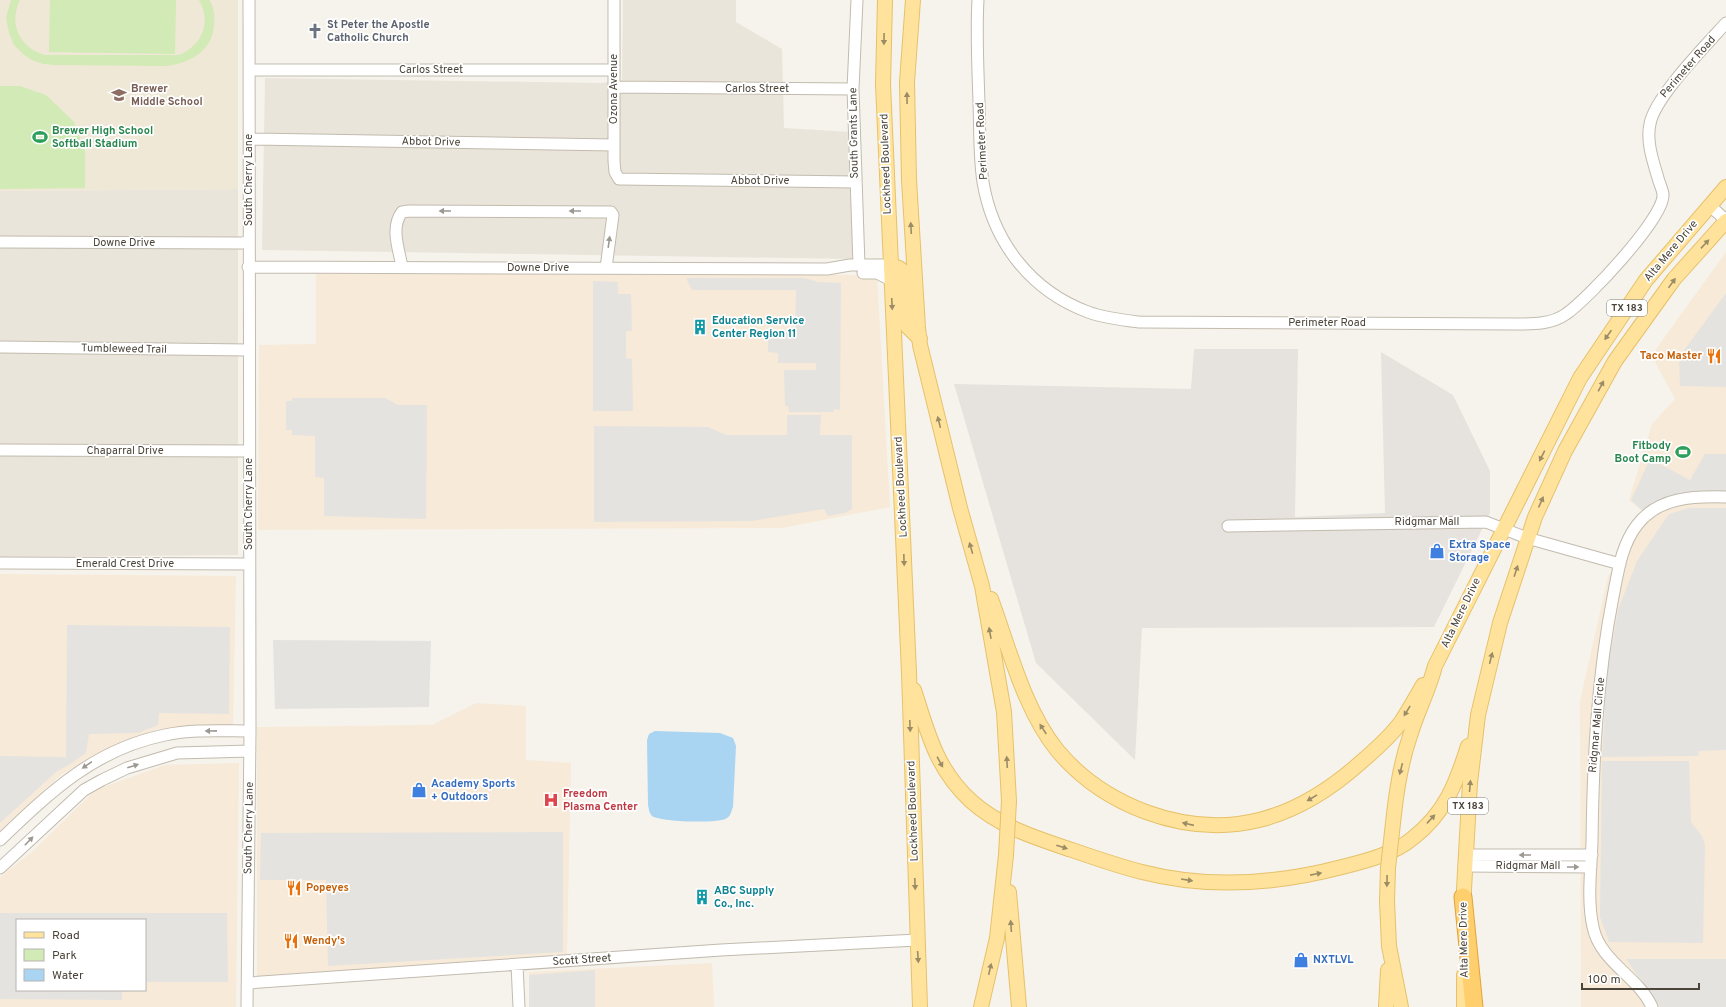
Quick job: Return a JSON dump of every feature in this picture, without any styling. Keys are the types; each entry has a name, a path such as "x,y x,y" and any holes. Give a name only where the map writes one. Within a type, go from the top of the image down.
{"highway":[{"path":"1463,897 1474,1007"}],"main road":[{"name":"Lockheed Boulevard","path":"885,0 883,84 909,673 919,1007"},
{"name":"Lockheed Boulevard","path":"913,0 907,82 909,180 920,339 960,508 982,586 1004,712 1009,801 1006,855"},
{"name":"Alta Mere Drive","path":"1401,1007 1389,946 1387,901 1388,868 1398,782 1405,750 1430,687 1435,666 1580,378 1646,280 1726,187"},
{"name":"Alta Mere Drive","path":"1464,1007 1464,860 1470,782 1478,715 1500,622 1527,538 1562,458 1615,361 1674,279 1726,221"},
{"path":"891,265 903,271 907,326 920,339"},
{"path":"982,586 990,596 1030,704 1040,724 1066,761 1092,784 1110,796 1161,818 1194,825 1217,826 1270,818 1294,809 1340,781 1370,755 1400,722 1435,666"},
{"path":"909,673 933,750 940,764 962,792 985,812 1000,822 1025,834 1118,866 1144,873 1198,881 1236,883 1290,879 1362,862 1397,848 1414,838 1443,807 1455,787 1478,715"},
{"path":"980,1007 997,938 1006,855"},
{"path":"1006,855 1019,1007"},
{"path":"1386,1007 1389,946"}],"street":[{"name":"South Cherry Lane","path":"248,1007 250,751 248,267 249,0"},
{"name":"Ozona Avenue","path":"614,0 614,161 618,178"},
{"name":"South Grants Lane","path":"857,0 853,89 858,265"},
{"name":"Perimeter Road","path":"978,0 978,59 983,182 998,232 1009,251 1024,270 1043,288 1061,300 1089,313 1115,319 1139,322 1517,324 1543,323 1556,320 1580,303 1634,244 1658,212 1663,195 1650,149 1650,124 1660,99 1726,23"},
{"name":"Carlos Street","path":"249,70 614,70"},
{"name":"Carlos Street","path":"614,87 853,89"},
{"name":"Abbot Drive","path":"249,139 614,145"},
{"name":"Abbot Drive","path":"618,178 649,180 855,182"},
{"path":"1710,206 1726,221"},
{"path":"402,267 395,231 397,219 402,212 405,211 611,212 613,215 606,268"},
{"name":"Downe Drive","path":"0,242 242,243 249,241"},
{"name":"Downe Drive","path":"827,269 858,265 891,265"},
{"name":"Downe Drive","path":"248,267 827,269 877,273 891,280"},
{"name":"Tumbleweed Trail","path":"0,347 249,350"},
{"name":"Chaparral Drive","path":"0,450 249,451"},
{"name":"Ridgmar Mall Circle","path":"1652,1007 1638,987 1608,956 1596,936 1592,919 1591,867 1594,752 1603,656 1620,564 1626,545 1636,526 1649,513 1680,498 1726,497"},
{"name":"Ridgmar Mall","path":"1228,526 1486,522 1527,538 1620,564"},
{"name":"Emerald Crest Drive","path":"0,563 249,564"},
{"path":"0,840 26,815 83,768 127,746 165,734 181,732 250,731"},
{"path":"0,868 84,790 127,768 177,753 250,751"},
{"name":"Ridgmar Mall","path":"1464,860 1592,855"},
{"name":"Ridgmar Mall","path":"1464,860 1591,867"},
{"name":"Scott Street","path":"248,984 721,950 917,940"},
{"path":"517,965 519,1007"}],"shaded area":[{"name":"Brewer Middle School","path":"0,0 238,0 238,189 0,191"},
{"path":"623,0 736,0 736,22 782,49 784,128 852,132 854,259 262,250 265,78 601,83 622,80"},
{"path":"238,189 238,555 0,557 0,191"},
{"path":"1726,252 1726,1007 1581,1007 1580,701 1608,577 1643,512 1629,500 1652,424 1675,399 1655,362 1656,349"},
{"path":"316,274 877,275 890,507 782,528 258,530 259,345 316,344"},
{"path":"686,278 804,278 818,282 841,283 840,410 834,409 834,412 789,412 788,406 785,406 784,370 816,370 816,363 778,363 778,353 768,352 768,332 795,332 796,290 692,290"},
{"path":"593,281 618,282 618,294 631,294 632,331 626,331 626,358 632,359 633,411 593,411"},
{"path":"1726,293 1726,387 1680,386 1679,357"},
{"path":"1194,349 1298,349 1295,517 1385,513 1381,352 1453,395 1490,471 1490,513 1434,627 1142,628 1135,760 1036,663 954,384 1191,389"},
{"path":"292,398 385,398 398,405 427,405 426,519 324,516 324,478 315,477 315,436 292,435 292,430 286,430 286,401 292,401"},
{"path":"787,415 821,415 820,435 852,435 852,509 845,513 828,516 824,509 752,521 594,522 594,426 708,427 726,435 787,435"},
{"path":"1705,454 1726,454 1726,491 1681,492 1643,511 1631,500 1650,459 1690,480"},
{"path":"1689,508 1726,508 1726,750 1699,751 1698,756 1602,757 1607,674 1618,610 1637,561 1669,514"},
{"path":"0,574 236,576 233,726 157,729 95,755 62,774 0,830"},
{"path":"67,625 230,627 229,714 159,713 158,725 138,733 89,734 86,753 56,772 0,823 0,756 66,757"},
{"path":"273,640 431,641 429,707 275,709"},
{"path":"476,703 526,706 526,760 571,763 567,954 257,977 257,727 432,725"},
{"path":"1602,761 1689,761 1691,822 1702,836 1705,845 1703,943 1609,942 1600,917"},
{"path":"239,763 236,1007 0,1007 0,877 33,851 95,790 165,765"},
{"path":"563,832 563,952 328,966 326,880 260,880 261,833"},
{"path":"0,913 227,913 228,982 146,982 146,919 16,919 16,991 122,991 122,1000 0,999"},
{"path":"1626,959 1726,959 1726,1007 1660,1007"},
{"path":"712,963 714,1007 529,1007 529,972"},
{"path":"595,970 595,1007 529,1007 529,975"}],"green space":[{"path":"11,0 20,0 15,18 16,26 23,41 36,52 45,55 179,55 194,45 202,32 205,17 199,0 209,0 212,6 214,12 213,33 205,48 199,54 184,62 167,66 43,64 32,60 14,45 9,33 6,18"},
{"path":"50,0 176,0 175,54 49,52"},
{"name":"Brewer High School Softball Stadium","path":"0,86 20,86 46,95 74,122 85,151 85,188 0,189"}],"water":[{"path":"655,731 720,733 733,738 736,746 733,807 728,817 722,820 690,822 666,820 652,816 648,805 647,740 649,734"}],"place":[{"name":"St Peter the Apostle Catholic Church","path":"315,31"},
{"name":"Brewer Middle School","path":"119,95"},
{"name":"Brewer High School Softball Stadium","path":"40,137"},
{"name":"Education Service Center Region 11","path":"700,327"},
{"name":"Taco Master","path":"1714,356"},
{"name":"Fitbody Boot Camp","path":"1683,452"},
{"name":"Extra Space Storage","path":"1437,551"},
{"name":"Academy Sports + Outdoors","path":"419,790"},
{"name":"Freedom Plasma Center","path":"551,800"},
{"name":"Popeyes","path":"294,888"},
{"name":"ABC Supply Co., Inc.","path":"702,897"},
{"name":"Wendy's","path":"291,941"},
{"name":"NXTLVL","path":"1301,960"}]}
